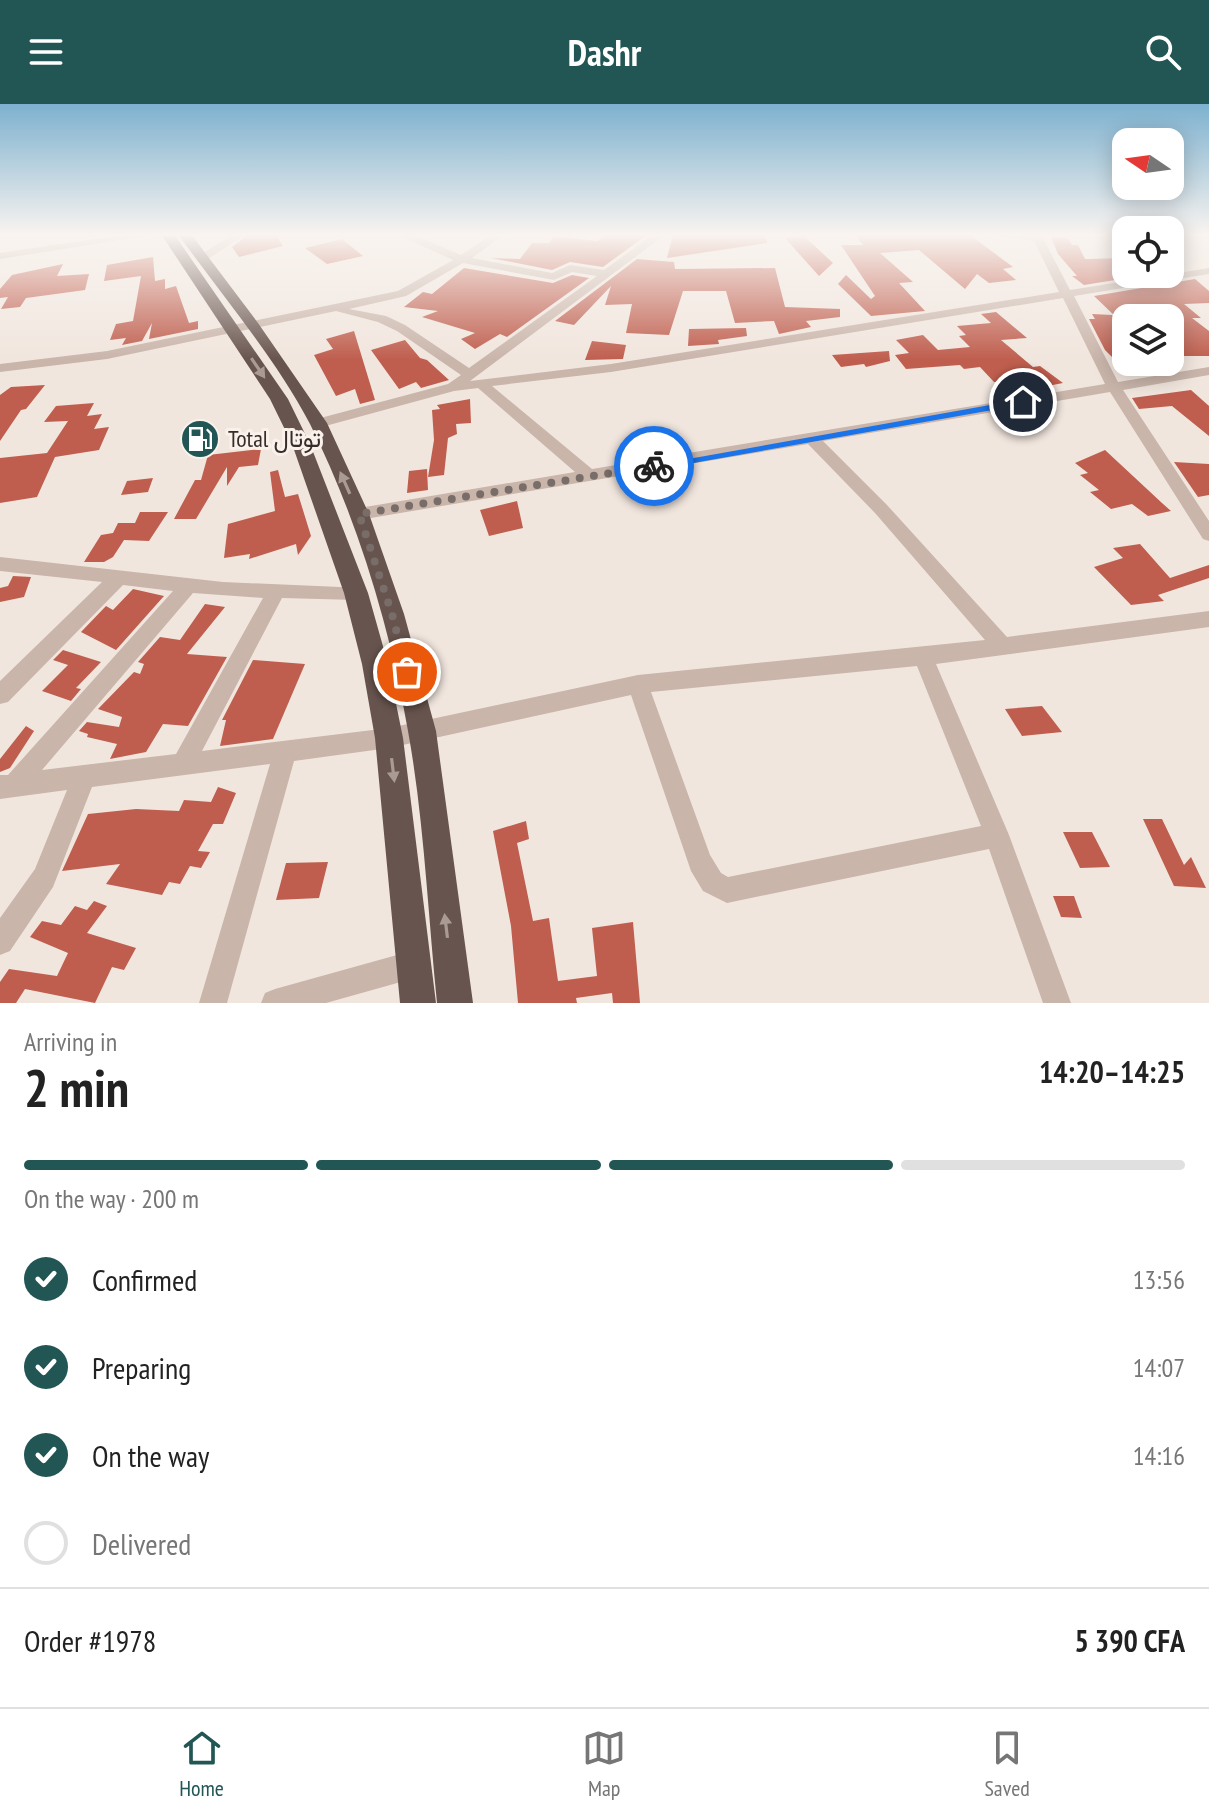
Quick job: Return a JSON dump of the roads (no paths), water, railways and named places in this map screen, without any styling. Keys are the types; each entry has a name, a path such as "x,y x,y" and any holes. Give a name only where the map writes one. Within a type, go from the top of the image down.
{"highway":[{"path":"200,276 318,423 359,514 392,614 422,731 455,1003"},
{"path":"211,276 301,444 356,593 375,664 389,738 418,1003"}],"street":[{"path":"0,368 107,355 338,309 402,294 425,276"},
{"path":"453,387 602,276"},
{"path":"1058,276 1113,386 1209,535"},
{"path":"318,423 453,387 483,386 1180,276"},
{"path":"338,309 382,319 401,328 470,375"},
{"path":"359,514 1209,371"},
{"path":"483,386 591,477"},
{"path":"812,439 881,509 1002,646"},
{"path":"0,564 188,586 356,593"},
{"path":"0,695 117,579"},
{"path":"7,787 188,586"},
{"path":"182,766 276,592"},
{"path":"7,787 389,738 638,684 923,657 1209,619"},
{"path":"923,657 997,835 1057,1003"},
{"path":"638,684 700,862 712,882 727,890 997,835"},
{"path":"213,1003 285,753"},
{"path":"0,941 44,878 84,778"},
{"path":"275,1003 415,964"}],"place":[{"name":"Total توتال","path":"200,439"}]}
